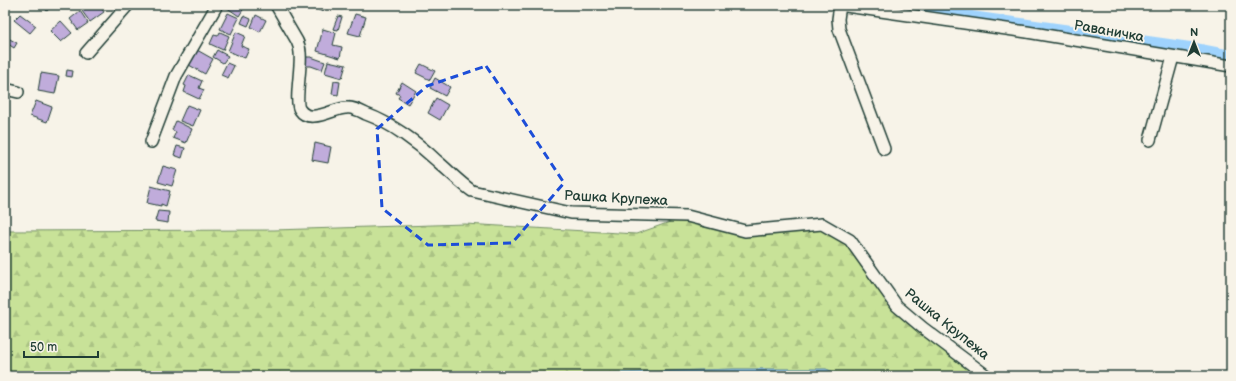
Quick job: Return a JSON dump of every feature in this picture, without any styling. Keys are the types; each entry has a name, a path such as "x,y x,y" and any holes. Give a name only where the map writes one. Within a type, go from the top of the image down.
{"street":[{"path":"86,53 128,5"},
{"path":"151,142 176,76 217,5"},
{"name":"Рашка Крупежа","path":"276,5 299,47 300,66 298,99 299,110 304,114 312,116 321,115 342,108 350,108 372,116 402,133 437,160 461,184 472,191 570,214 687,216 745,231 822,224 850,240 897,306 923,328 987,376"},
{"path":"840,5 838,29 884,148"},
{"name":"Раваничка","path":"840,5 1027,32 1231,66"},
{"path":"1150,140 1173,57"},
{"path":"5,89 18,92"}],"highlighted area":[{"path":"486,66 564,183 512,243 428,245 382,208 377,129 427,86"}],"green space":[{"path":"687,216 745,231 822,224 850,240 897,306 987,376 843,376 826,369 733,369 615,373 603,376 5,376 5,231 274,230 465,224 636,234"}],"water":[{"path":"733,369 826,369 843,376 603,376 615,373"}],"building":[{"path":"41,5 52,5 47,11"},
{"path":"90,5 99,5 104,12 90,22 82,11"},
{"path":"223,5 246,5 239,16"},
{"path":"313,5 326,5 323,12 312,7"},
{"path":"330,5 344,5 342,10"},
{"path":"80,11 88,23 78,30 70,19"},
{"path":"228,13 239,18 231,34 220,29"},
{"path":"20,14 36,26 30,33 14,20"},
{"path":"355,14 366,17 360,36 348,33"},
{"path":"256,15 266,20 260,32 251,27"},
{"path":"244,16 251,19 248,26 241,23"},
{"path":"338,16 342,17 338,30 333,29"},
{"path":"61,21 72,33 61,42 50,31"},
{"path":"323,29 336,33 333,45 342,47 340,58 317,51"},
{"path":"220,32 229,36 223,50 210,44 214,35 218,36"},
{"path":"236,32 245,36 241,46 249,49 245,58 228,51"},
{"path":"6,37 17,43 14,48 5,42"},
{"path":"197,50 213,59 205,74 189,65"},
{"path":"217,50 228,56 223,63 213,57"},
{"path":"306,57 311,57 325,62 322,70 311,66 306,66"},
{"path":"328,61 346,65 342,78 325,73"},
{"path":"227,63 234,66 228,78 221,75"},
{"path":"421,64 435,71 430,80 416,73"},
{"path":"67,70 73,71 72,77 66,76"},
{"path":"41,73 59,76 55,94 38,91"},
{"path":"189,75 202,81 199,88 204,90 199,99 184,92 186,86 184,85"},
{"path":"435,78 450,87 445,96 430,88"},
{"path":"334,81 340,82 338,95 332,94"},
{"path":"402,82 416,91 408,104 398,98 400,95 396,93"},
{"path":"436,98 448,105 440,120 428,113"},
{"path":"36,101 52,107 47,122 30,116"},
{"path":"187,105 200,110 193,126 180,121"},
{"path":"176,121 192,129 186,143 173,138 176,132 172,130"},
{"path":"315,143 331,147 328,163 312,160"},
{"path":"177,146 185,148 182,158 174,155"},
{"path":"163,166 177,170 172,186 158,182"},
{"path":"151,186 170,191 166,206 147,203"},
{"path":"158,211 169,212 168,223 155,221"}],"waterway":[{"path":"894,5 1190,47 1231,55"}]}
